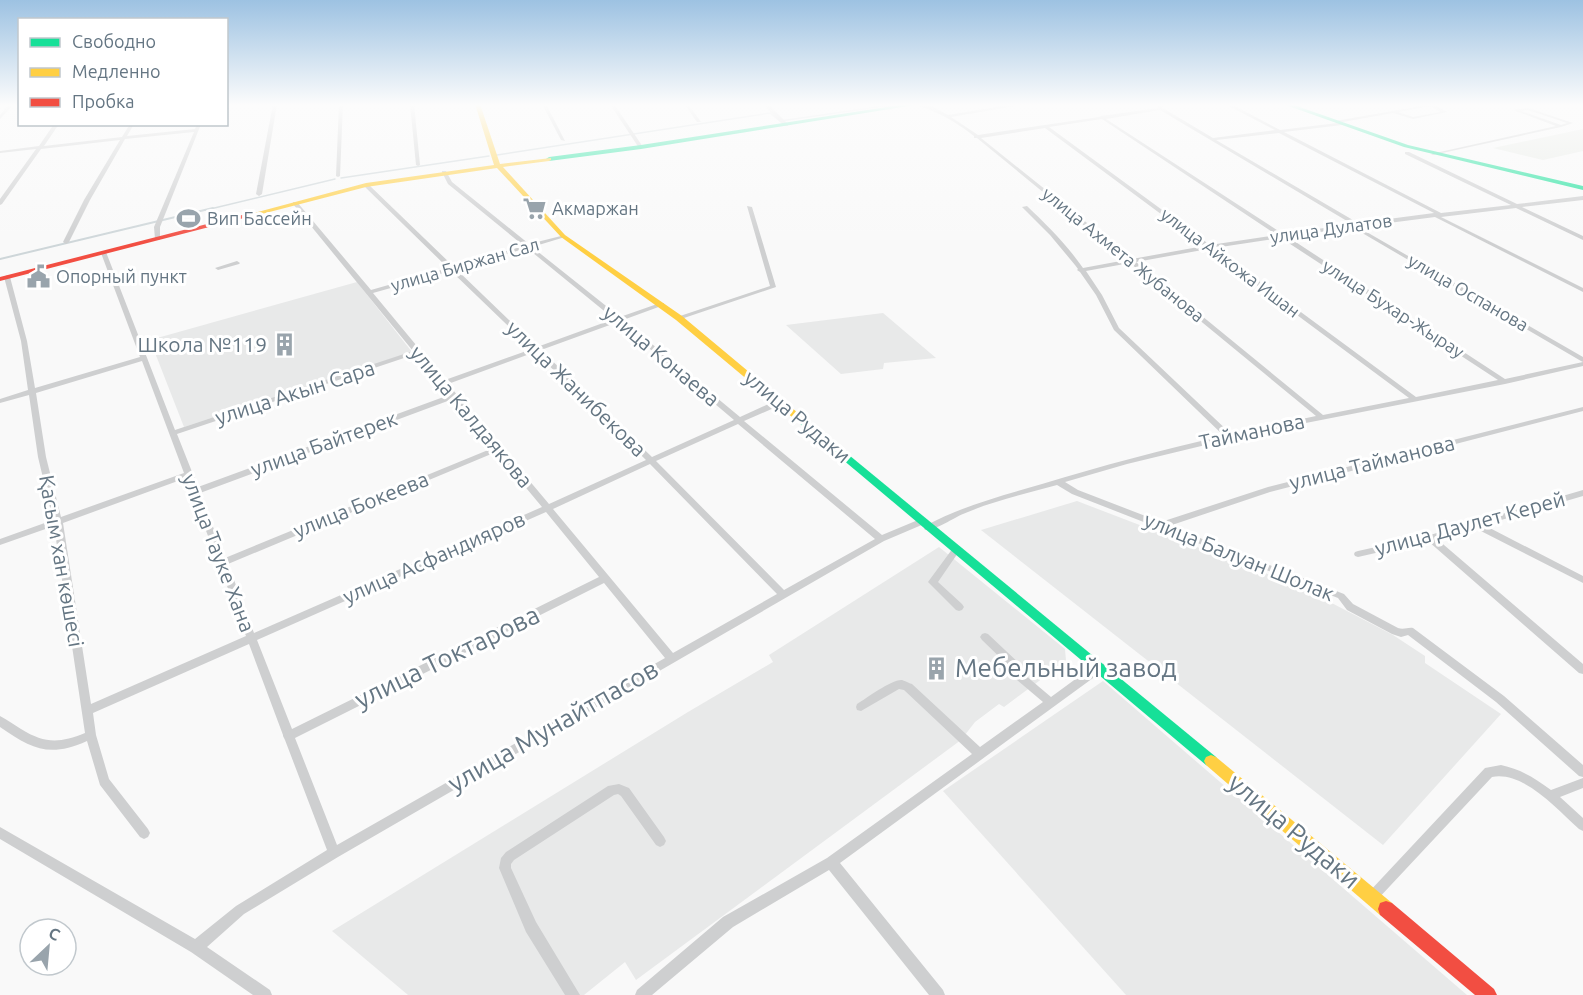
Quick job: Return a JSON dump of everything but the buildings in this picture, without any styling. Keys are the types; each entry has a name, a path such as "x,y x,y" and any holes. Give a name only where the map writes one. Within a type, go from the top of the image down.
{"street":[{"path":"0,152 15,150"},
{"path":"0,202 37,150"},
{"path":"66,242 87,200 117,150"},
{"path":"158,239 160,220 189,150"},
{"path":"259,194 267,150"},
{"path":"338,176 339,150"},
{"path":"417,150 418,165"},
{"path":"491,150 496,165"},
{"path":"4,278 366,185 444,172 613,150"},
{"name":"улица Ахмета Жубанова","path":"993,150 1131,260 1321,417"},
{"name":"улица Айкожа Ишан","path":"1078,150 1416,400"},
{"name":"улица Бухар-Жырау","path":"1151,150 1505,382"},
{"name":"улица Оспанова","path":"1231,150 1583,362"},
{"path":"1318,150 1583,290"},
{"path":"1422,150 1583,188"},
{"path":"1433,154 1449,150"},
{"path":"1407,153 1583,238"},
{"name":"улица Рудаки","path":"496,165 563,236 662,304 925,525 1100,667 1488,995"},
{"name":"улица Конаева","path":"444,172 450,183 619,320 881,539"},
{"name":"улица Жанибекова","path":"366,185 650,460 783,595"},
{"name":"улица Дулатов","path":"1080,270 1208,247 1355,225 1583,198"},
{"name":"улица Калдаякова","path":"295,203 671,658"},
{"path":"679,318 773,286 749,207"},
{"path":"1025,207 1049,230 1080,270 1107,307 1116,329 1229,436"},
{"name":"улица Биржан Сал","path":"368,293 563,236"},
{"name":"улица Тауке Хана","path":"104,253 334,853"},
{"path":"218,268 237,263"},
{"name":"Қасым хан көшесі","path":"4,278 24,341 42,457 58,521 91,735 104,781 144,833"},
{"path":"444,383 662,304"},
{"name":"улица Акын Сара","path":"173,433 416,352"},
{"path":"0,400 143,358"},
{"name":"Тайманова","path":"925,525 978,504 1102,467 1229,436 1505,382 1583,362"},
{"name":"улица Байтерек","path":"196,491 453,396"},
{"name":"улица Асфандияров","path":"87,711 547,508 780,402"},
{"name":"улица Тайманова","path":"1162,525 1268,490 1583,409"},
{"name":"улица Бокеева","path":"223,562 499,448"},
{"path":"0,542 188,475"},
{"name":"улица Балуан Шолак","path":"1058,482 1075,492 1341,596 1350,607 1395,631 1401,633 1410,631 1500,699 1583,772"},
{"name":"улица Даулет Керей","path":"1358,554 1430,538 1583,494"},
{"name":"улица Мунайтпасов","path":"196,947 240,910 334,853 881,539 925,525"},
{"path":"1476,525 1583,580"},
{"path":"1430,538 1583,670"},
{"path":"956,550 933,582 959,607"},
{"name":"улица Токтарова","path":"288,736 606,578"},
{"path":"986,637 1018,669 1021,677 1051,703"},
{"path":"642,995 728,922 831,862 1100,667"},
{"path":"861,707 901,684 908,687 980,754"},
{"path":"0,721 48,747 73,744 91,735"},
{"path":"1372,897 1490,772 1497,769 1515,772 1528,779 1583,825"},
{"path":"1549,796 1583,783"},
{"path":"573,995 531,927 505,868 505,862 510,856 593,802 612,790 618,789 625,792 660,841"},
{"path":"0,833 196,947 265,995"},
{"path":"831,862 938,995"}],"shaded area":[{"path":"1503,150 1583,150 1583,151 1543,160"},
{"path":"357,282 412,352 184,427 150,340"},
{"path":"883,313 936,358 884,363 883,369 841,374 786,325"},
{"path":"1077,501 1301,587 1393,635 1425,656 1425,663 1501,714 1383,845 981,530"},
{"path":"939,547 1065,649 1066,661 1004,707 999,704 975,722 961,740 636,980 625,962 584,995 408,995 332,931 773,662 769,655"},
{"path":"1103,681 1467,995 1126,995 943,791"}],"waterway":[{"path":"497,155 527,150"},
{"path":"341,178 489,156"},
{"path":"206,210 335,179"},
{"path":"0,259 213,208"}],"traffic: fast":[{"path":"549,159 615,150"},
{"path":"1425,150 1583,188"},
{"path":"801,420 1211,761"}],"traffic: slow":[{"path":"492,150 497,165 563,236 679,318 801,420"},
{"path":"246,216 366,185 549,159"},
{"path":"1211,761 1386,909"}],"traffic: jam":[{"path":"0,279 246,216"},
{"path":"1386,909 1488,995"}],"place":[{"name":"Акмаржан","path":"534,209"},
{"name":"Вип Бассейн","path":"189,219"},
{"name":"Опорный пункт","path":"38,277"},
{"name":"Школа №119","path":"285,345"},
{"name":"Мебельный завод","path":"937,668"}]}
